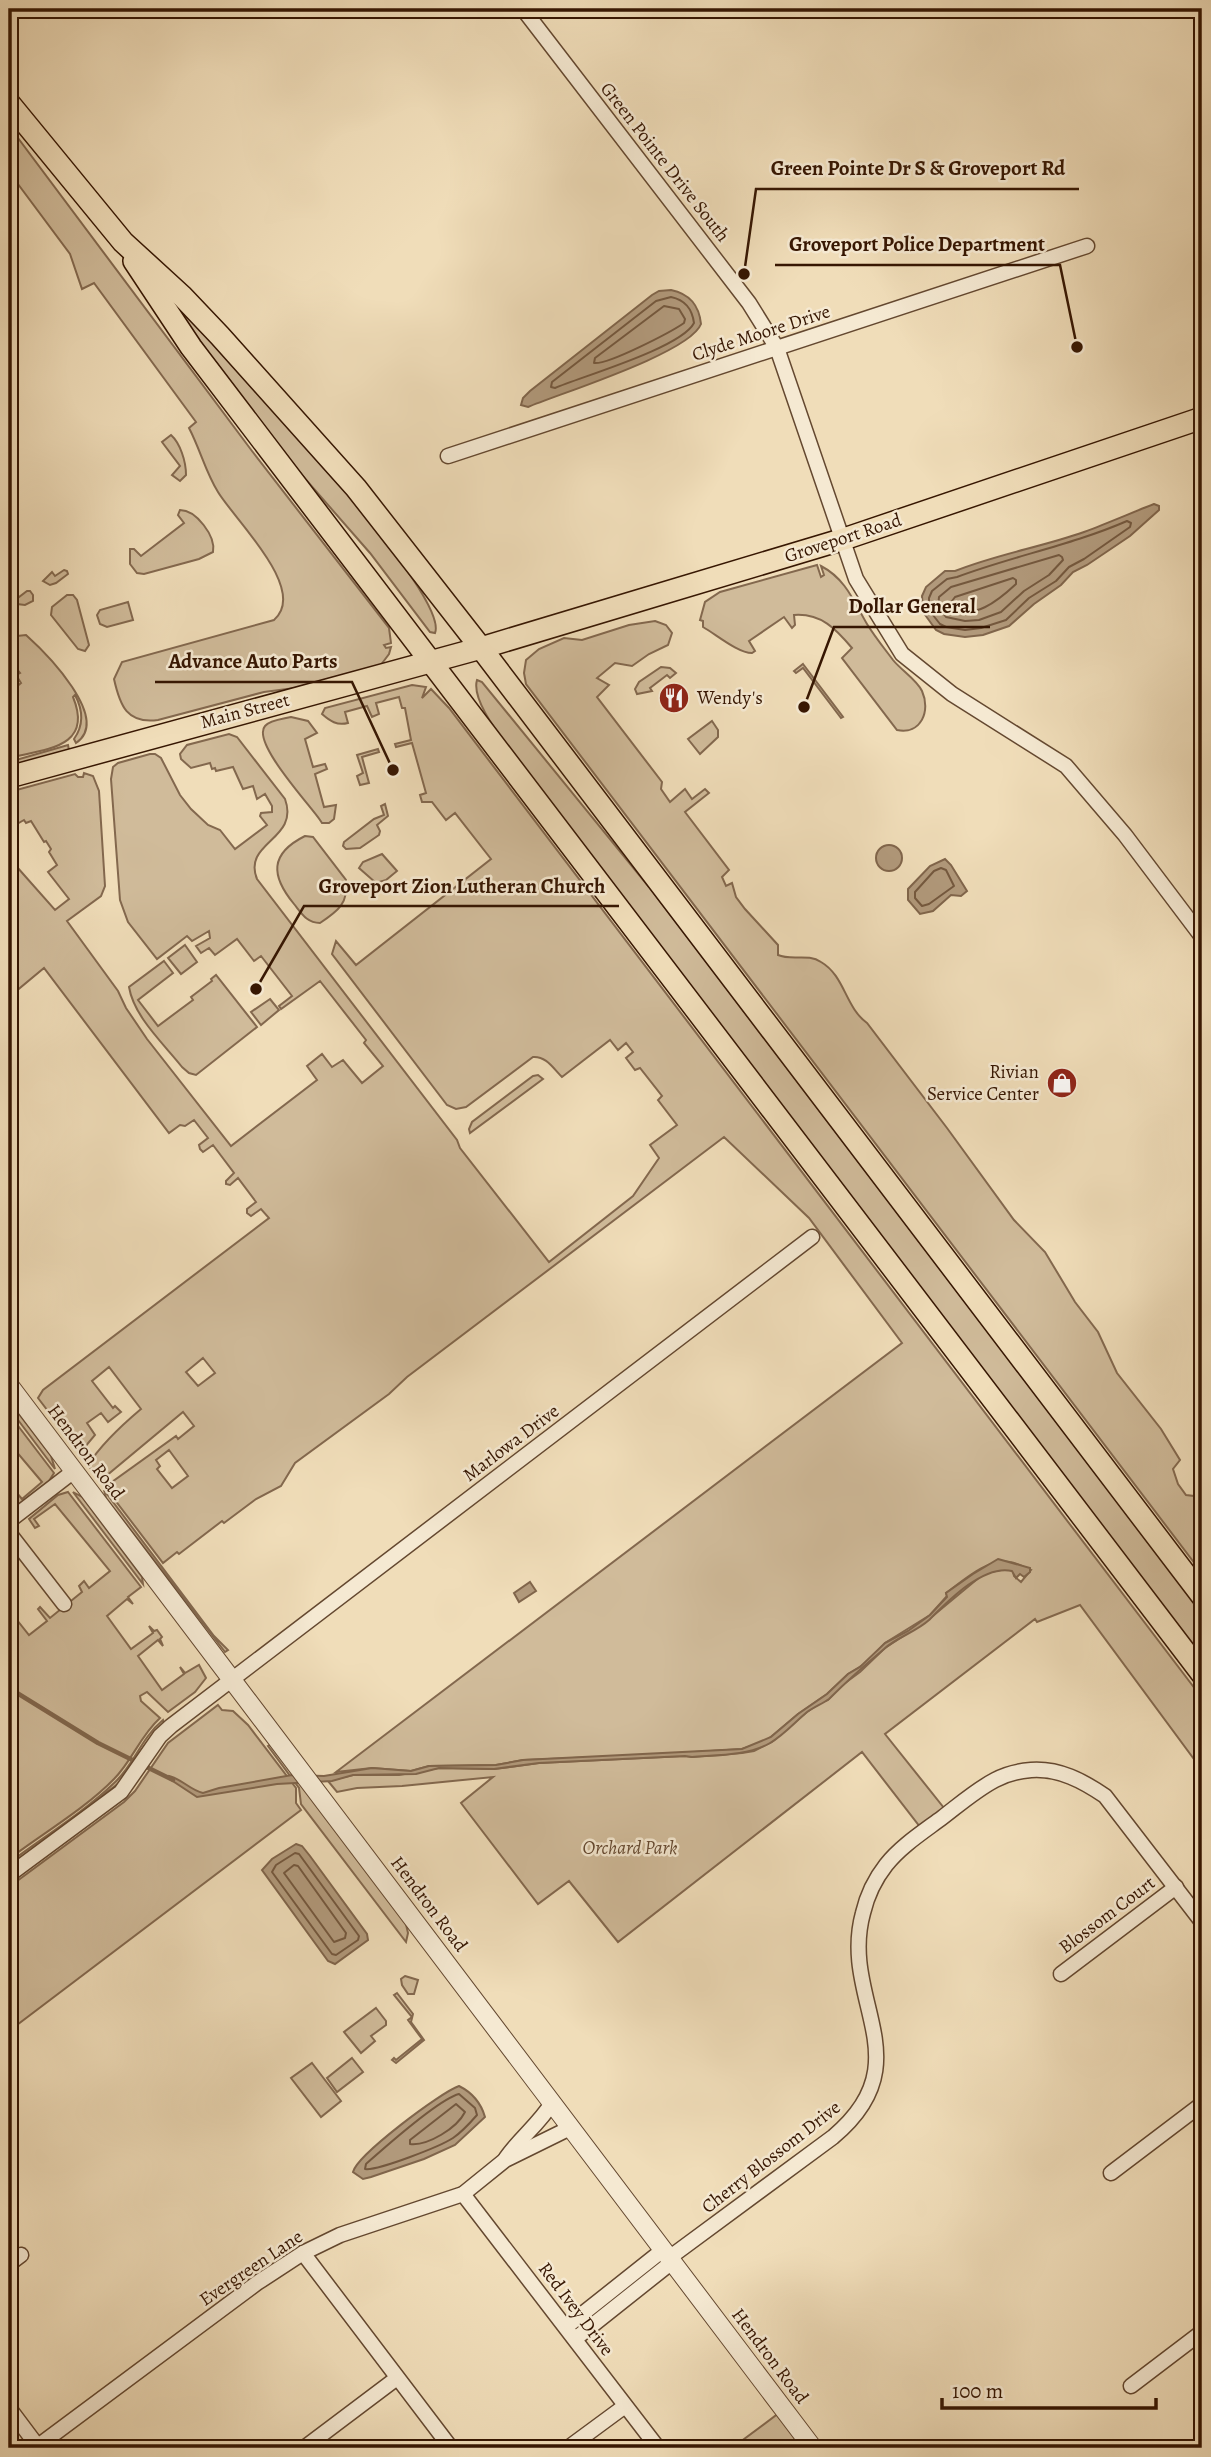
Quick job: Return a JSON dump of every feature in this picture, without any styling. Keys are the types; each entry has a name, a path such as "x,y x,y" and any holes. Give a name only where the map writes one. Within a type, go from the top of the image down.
{"main road":[{"path":"9,103 123,242 182,296 308,432 363,497 481,648 1202,1596"},
{"path":"123,242 147,283 191,347 1202,1674"},
{"name":"Groveport Road","path":"481,648 844,539 1202,418"},
{"name":"Main Street","path":"9,777 481,648"}],"street":[{"name":"Green Pointe Drive South","path":"523,9 749,303 777,348 856,579 909,662 980,713 1066,766 1125,835 1202,937"},
{"name":"Clyde Moore Drive","path":"448,456 1087,246"},
{"name":"Marlowa Drive","path":"9,1875 114,1798 136,1773 160,1736 171,1726 812,1237"},
{"name":"Hendron Road","path":"9,1385 813,2448"},
{"path":"9,1521 74,1471"},
{"path":"9,1533 64,1604"},
{"name":"Cherry Blossom Drive","path":"570,2333 668,2257 833,2137 858,2114 870,2094 877,2054 861,1968 859,1931 868,1897 885,1866 900,1850 980,1789 997,1779 1031,1770 1061,1773 1075,1778 1105,1796 1176,1887"},
{"path":"1176,1887 1202,1922"},
{"name":"Blossom Court","path":"1061,1974 1176,1887"},
{"name":"Evergreen Lane","path":"505,2160 552,2102"},
{"path":"1111,2174 1202,2104"},
{"name":"Evergreen Lane","path":"39,2447 257,2283 303,2253 340,2235 463,2193 505,2160 570,2128"},
{"name":"Red Ivey Drive","path":"463,2193 658,2448"},
{"path":"303,2253 450,2448"},
{"path":"1131,2386 1202,2332"},
{"path":"304,2448 397,2378"},
{"path":"568,2448 625,2406"},
{"path":"9,2408 39,2447"}],"green space":[{"path":"9,126 252,451 389,628 391,643 384,645 386,648 391,647 380,666 318,685 264,692 158,720 139,719 132,716 122,705 114,679 122,662 274,620 282,607 282,591 276,573 265,555 214,485 189,428 196,422 94,283 82,289 70,254 9,172"},
{"path":"159,287 269,403 366,516 405,567 430,608 435,633 430,632 370,553 294,466"},
{"path":"171,435 180,447 185,464 186,475 180,481 172,475 180,466 162,442"},
{"path":"180,510 192,514 204,525 211,539 213,552 199,559 144,574 137,573 130,564 130,549 134,549 141,556 184,523 178,515"},
{"path":"817,565 821,577 824,575 821,566 843,584 896,664 920,687 924,699 924,713 922,720 912,729 897,730 842,658 852,648 834,629 820,620 794,615 795,625 792,628 784,617 749,641 755,651 752,653 734,647 703,627 703,621 700,620 705,602 720,592"},
{"path":"64,570 68,574 56,583 50,585 43,581 52,572 55,576"},
{"path":"9,584 19,597 30,591 33,601 25,605 17,604 9,595"},
{"path":"67,595 73,595 77,600 89,645 85,651 78,649 51,615 52,607"},
{"path":"128,602 133,620 107,627 100,624 97,615 100,610"},
{"path":"655,621 666,625 672,633 668,645 632,666 615,663 597,678 609,685 597,697 662,782 661,789 670,802 685,789 692,799 705,789 709,793 685,812 729,870 722,877 726,886 732,883 736,897 778,945 778,955 816,959 829,968 854,1009 947,1128 1014,1220 1045,1252 1075,1302 1098,1332 1117,1373 1161,1429 1180,1460 1173,1469 1178,1484 1186,1495 1202,1497 1202,1573 526,684 526,660 539,649 564,638 582,640 629,625"},
{"path":"26,635 72,687 86,719 85,732 76,743 74,739 81,717 75,695 73,697 78,714 77,727 71,736 51,748 9,758 9,693 21,683 16,675 20,673 12,663 14,659 9,641"},
{"path":"803,664 843,717 841,718 803,668 796,673 794,671"},
{"path":"661,667 670,668 676,673 670,678 667,675 650,688 652,691 637,694 635,689 639,682"},
{"path":"477,680 482,682 649,887 1202,1613 1202,1659 513,754 478,698"},
{"name":"Orchard Park","path":"412,685 426,687 422,698 431,689 449,708 1202,1698 1202,1770 1080,1605 1037,1622 1035,1619 885,1734 948,1813 924,1832 862,1752 618,1942 569,1881 538,1904 467,1811 461,1803 493,1777 337,1792 328,1781 353,1775 399,1775 439,1768 494,1769 539,1763 692,1757 754,1751 772,1742 807,1712 828,1700 885,1648 928,1620 981,1576 1007,1569 1013,1571 1014,1576 1021,1582 1031,1570 1013,1563 1001,1562 976,1571 946,1593 947,1596 930,1615 885,1643 866,1663 848,1674 827,1694 766,1741 742,1749 523,1760 496,1765 429,1766 411,1771 372,1768 336,1772 902,1343 809,1218 724,1137 295,1463 281,1486 256,1499 224,1523 222,1521 163,1563 105,1487 194,1426 183,1412 100,1481 88,1465 106,1442 141,1409 109,1367 92,1381 113,1408 115,1406 121,1412 108,1422 101,1413 87,1423 95,1435 80,1453 38,1398 43,1390 269,1218 261,1209 251,1216 247,1213 247,1209 256,1202 238,1178 230,1185 226,1184 234,1173 213,1145 203,1152 200,1149 199,1145 208,1138 194,1120 169,1133 44,968 9,997 9,858 55,910 69,899 48,872 57,865 46,841 44,842 31,821 26,823 24,820 17,824 12,815 9,817 9,792 75,774 78,777 83,777 84,773 93,776 99,791 105,886 101,896 67,921 118,991 147,1039 231,1146 317,1080 307,1066 322,1054 332,1067 343,1060 362,1083 383,1066 320,981 281,1009 279,1006 292,996 261,956 254,961 237,939 215,955 209,948 201,953 196,946 210,938 209,931 192,941 187,936 157,959 128,922 120,900 111,779 113,767 118,763 150,754 161,758 180,795 191,809 208,825 220,830 235,849 267,825 260,816 261,813 272,812 272,806 265,794 257,799 253,786 243,789 233,767 216,771 210,763 191,768 181,759 180,754 187,745 229,734 237,737 285,799 285,824 257,857 257,879 549,1262 633,1196 659,1158 650,1145 677,1125 658,1100 662,1096 640,1068 635,1070 626,1058 633,1052 626,1043 618,1050 610,1040 562,1077 546,1061 533,1057 466,1107 456,1109 447,1105 332,954 336,941 356,965 491,859 455,813 446,820 432,802 422,802 420,795 426,793 412,743 396,747 395,744 411,740 405,708 402,708 399,697 376,703 379,714 372,717 367,706 345,712 348,723 344,724 325,717 322,714 325,708","holes":["203,1358 215,1373 198,1386 186,1372","169,1450 188,1476 172,1488 157,1469 160,1466 156,1460"]},
{"path":"291,717 308,721 317,733 305,739 313,767 325,764 327,769 315,774 324,807 336,805 334,819 329,823 322,823 283,773 266,745 263,734 265,726 273,721"},
{"path":"712,721 718,730 718,737 700,754 688,739"},
{"path":"68,745 69,750 9,767 9,762"},
{"path":"378,749 379,752 362,757 369,783 360,785 357,776 363,773 357,755"},
{"path":"385,804 388,816 377,825 379,835 360,848 346,849 344,842 374,819 384,815 381,806"},
{"path":"305,836 313,837 346,880 346,895 341,906 320,923 308,920 302,914 286,894 278,875 277,866 285,850"},
{"path":"382,854 397,871 386,880 376,883 359,868 363,862"},
{"path":"185,945 197,962 181,974 168,958"},
{"path":"164,961 173,973 138,1000 158,1026 193,1000 191,997 216,975 257,1027 196,1075 182,1067 143,1019 132,998 129,987"},
{"path":"270,999 279,1010 261,1025 251,1012"},
{"path":"538,1075 543,1079 470,1133 472,1122"},
{"path":"9,1401 51,1456 55,1469 9,1408"},
{"path":"9,1414 54,1473 49,1481 18,1505 11,1496 16,1492 22,1499 42,1482 9,1443"},
{"path":"104,1490 214,1636 228,1650 225,1652 106,1498"},
{"path":"68,1492 141,1587 128,1597 133,1604 127,1599 107,1616 131,1649 153,1633 149,1626 154,1631 157,1630 162,1637 160,1639 163,1646 158,1640 138,1656 162,1690 184,1674 180,1667 185,1673 199,1665 206,1678 195,1692 168,1712 147,1692 140,1696 141,1701 160,1718 120,1772 103,1790 9,1859 9,1610 29,1635 47,1621 38,1609 40,1607 50,1618 82,1592 79,1586 84,1581 89,1588 110,1571 55,1504 34,1519 39,1526 35,1528 29,1519 58,1495"},
{"path":"73,1492 82,1497 142,1577 143,1584"},
{"path":"218,1705 222,1710 233,1711 248,1725 296,1788 296,1803 301,1810 9,2031 9,1887 124,1802 135,1791 168,1743"},
{"path":"163,1720 164,1724 150,1738 119,1783 9,1867 9,1863 76,1815 113,1784 148,1735"},
{"path":"271,1744 405,1920 408,1933 406,1942 301,1804 299,1788 268,1746"},
{"path":"405,1976 418,1980 414,1994 408,1994 402,1985 401,1979"},
{"path":"397,1993 413,2014 411,2022 424,2040 396,2063 392,2060 394,2058 396,2060 422,2039 408,2020 412,2017 394,1995"},
{"path":"376,2008 386,2025 371,2036 375,2041 361,2053 344,2032"},
{"path":"352,2058 363,2072 337,2092 327,2078"},
{"path":"312,2063 341,2101 321,2117 291,2078"},
{"path":"779,2413 805,2448 732,2448"}],"water":[{"path":"671,290 692,301 698,311 701,324 692,335 674,347 623,371 528,407 521,405 523,398 530,391 652,295"},
{"path":"1154,504 1159,506 1159,510 1130,536 1073,572 1061,585 1009,626 983,635 965,637 944,634 936,630 923,612 922,596 926,587 945,571 955,571 1093,529"},
{"path":"889,845 898,849 902,858 898,867 889,871 880,867 876,858 880,849"},
{"path":"945,859 967,891 961,896 951,895 933,911 920,914 908,900 908,889 930,866"},
{"path":"998,1559 1030,1568 1030,1572 1024,1577 1020,1574 1016,1578 1012,1571 1001,1570 978,1578 924,1624 889,1645 829,1699 807,1712 770,1743 752,1750 712,1756 539,1763 494,1769 439,1768 416,1774 353,1775 332,1781 277,1784 197,1797 168,1778 174,1777 203,1793 292,1775 324,1776 372,1768 411,1771 429,1766 496,1765 523,1760 742,1749 771,1737 860,1667 885,1643 930,1615 947,1597 946,1593"},
{"path":"530,1582 536,1591 519,1602 514,1593"},
{"path":"296,1844 302,1846 310,1856 367,1934 368,1940 335,1964 328,1961 262,1870 272,1859"},
{"path":"459,2086 476,2099 485,2117 455,2145 371,2177 363,2179 353,2172 369,2152 401,2125"}],"waterway":[{"path":"9,1688 98,1743 173,1780"}],"place":[{"name":"Green Pointe Dr S & Groveport Rd","path":"744,274"},
{"name":"Groveport Police Department","path":"1077,347"},
{"name":"Wendy's","path":"674,698"},
{"name":"Dollar General","path":"804,707"},
{"name":"Advance Auto Parts","path":"393,770"},
{"name":"Groveport Zion Lutheran Church","path":"256,989"},
{"name":"Rivian Service Center","path":"1062,1083"}]}
